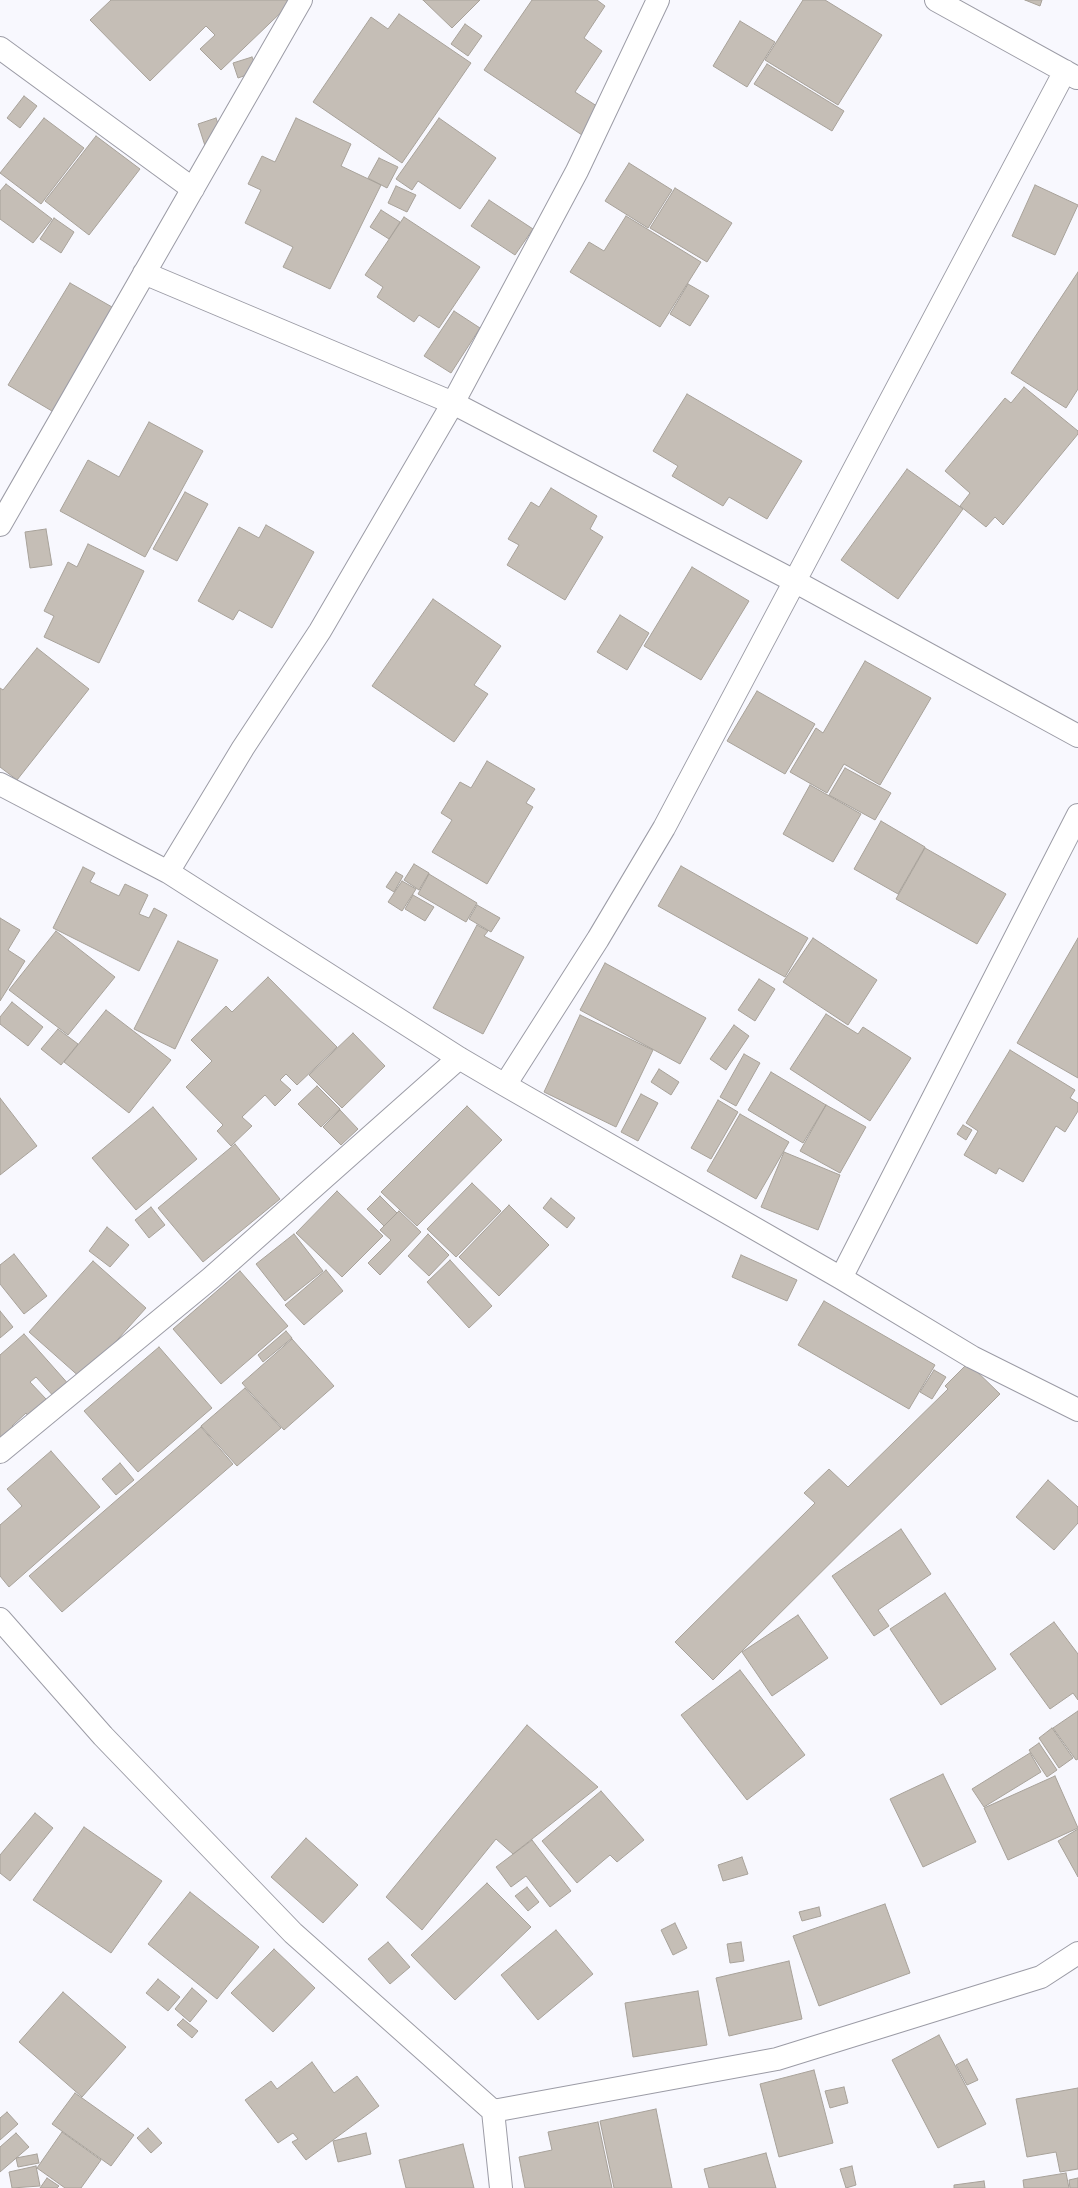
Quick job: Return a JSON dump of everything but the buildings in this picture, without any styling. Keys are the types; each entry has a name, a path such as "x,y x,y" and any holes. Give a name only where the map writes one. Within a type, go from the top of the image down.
{"street":[{"path":"0,525 301,0"},
{"path":"168,872 243,748 320,631 453,402 577,171 658,0"},
{"path":"505,1085 598,938 664,828 1072,75 936,0"},
{"path":"0,48 193,189"},
{"path":"144,273 453,402 796,582 1078,736"},
{"path":"0,784 168,872 458,1058 840,1278 972,1358 1078,1410"},
{"path":"840,1278 1078,815"},
{"path":"0,1452 212,1278 458,1058"},
{"path":"0,1619 104,1736 294,1933 493,2111 500,2188"},
{"path":"493,2111 777,2059 1041,1977 1078,1953"}]}
